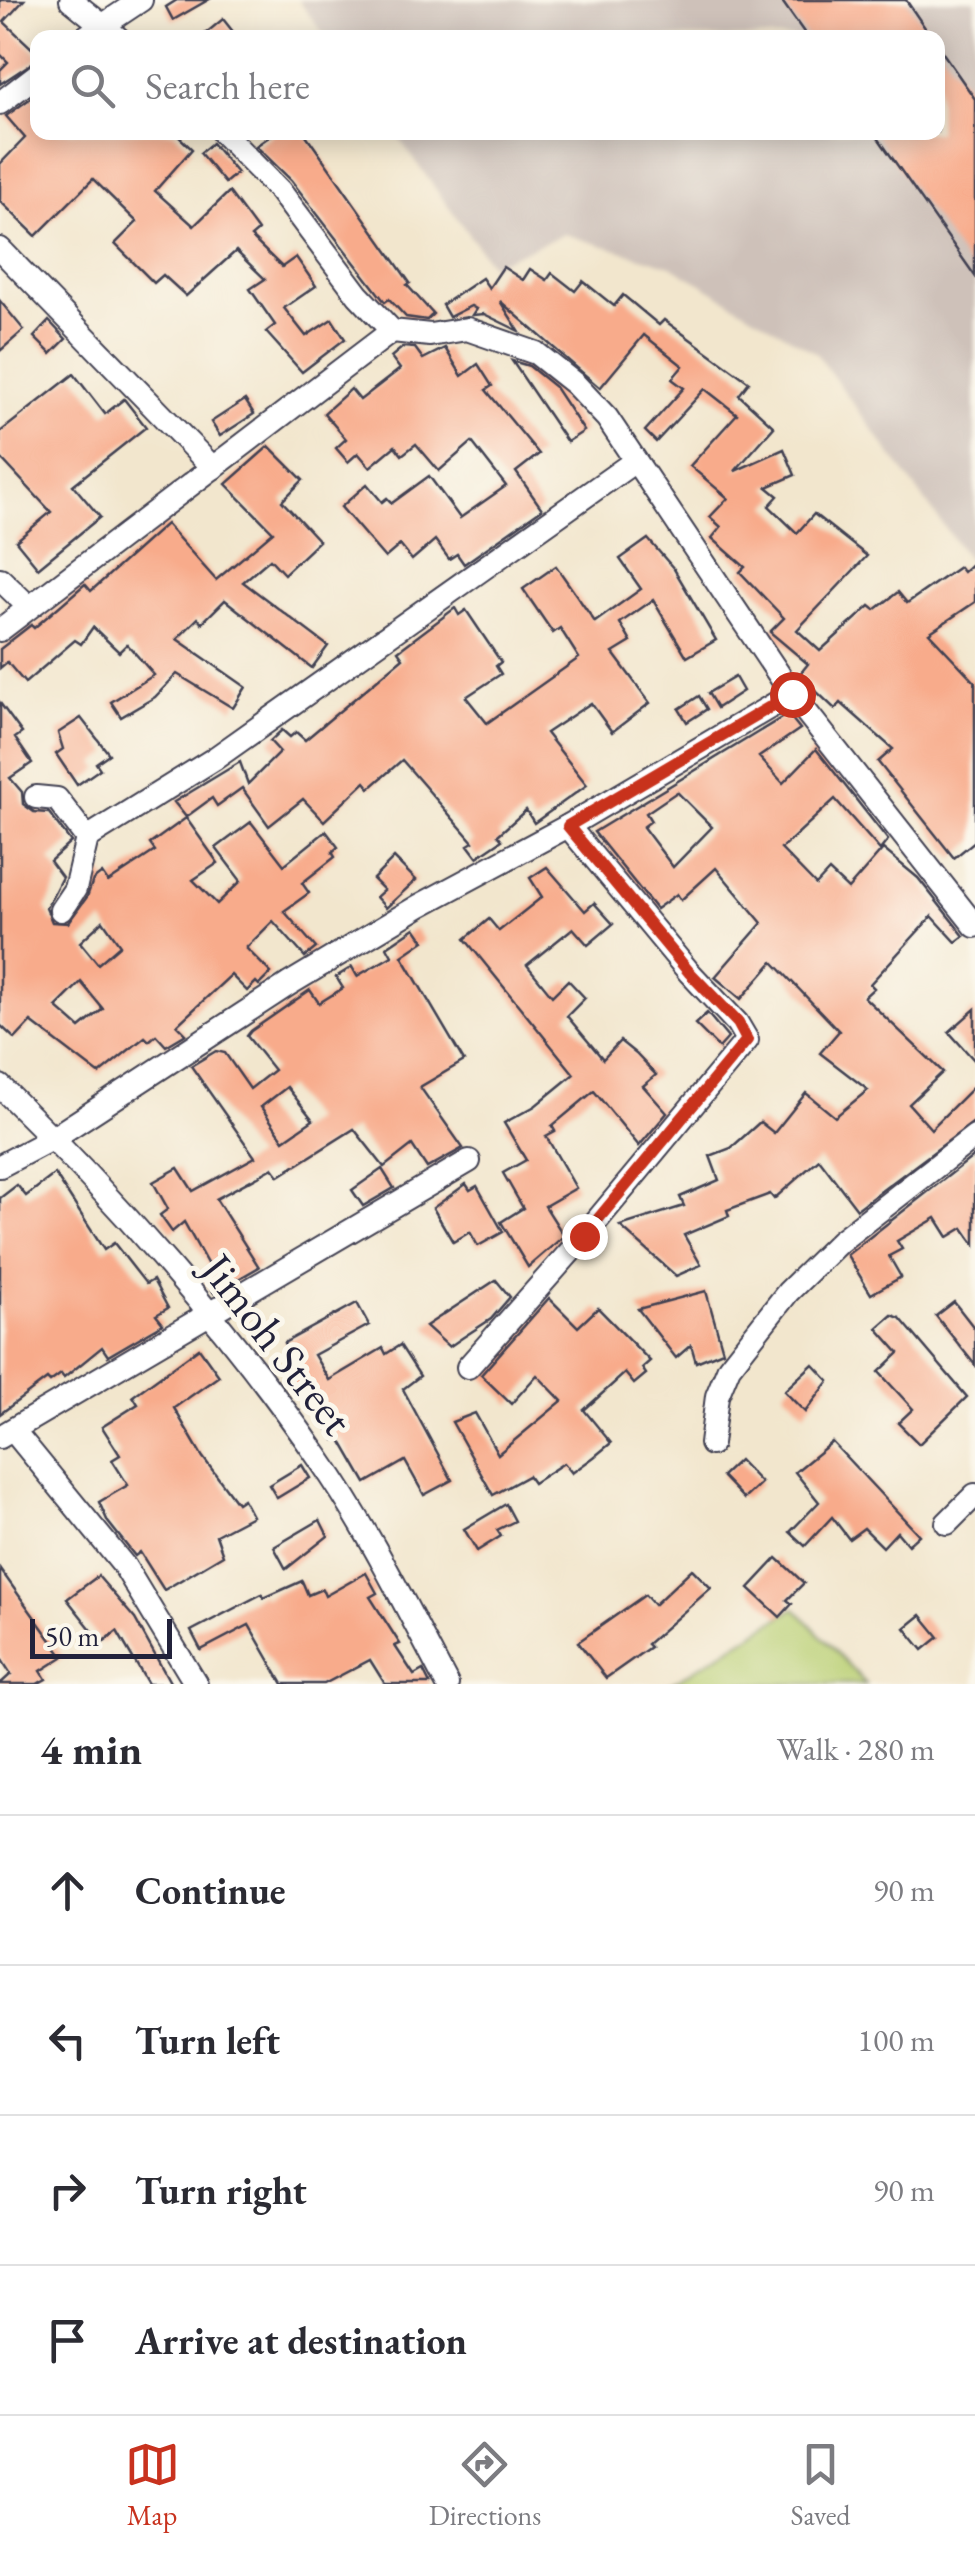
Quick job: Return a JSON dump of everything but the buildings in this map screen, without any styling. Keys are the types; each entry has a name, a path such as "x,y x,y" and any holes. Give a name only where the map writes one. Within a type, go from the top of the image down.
{"street":[{"path":"71,0 98,30"},
{"path":"105,30 141,0"},
{"path":"0,103 30,80"},
{"path":"230,140 280,191 358,295 392,331 430,335 467,329 536,353 575,384 607,418 792,694 975,926"},
{"path":"0,249 213,468"},
{"path":"0,630 392,331"},
{"path":"61,910 75,889 86,838 214,759 636,461"},
{"path":"0,578 28,606"},
{"path":"0,1166 54,1138 289,984 418,906 568,826 792,694"},
{"path":"36,796 57,800 86,838"},
{"path":"468,1367 584,1236 747,1040 738,1023 689,972 568,826"},
{"name":"Jimoh Street","path":"0,1086 54,1138 210,1318 320,1460 379,1556 447,1684"},
{"path":"711,1444 717,1396 729,1367 788,1292 840,1241 975,1136"},
{"path":"196,1684 125,1568 7,1434 210,1318 469,1161"},
{"path":"947,1523 975,1495"}],"shaded area":[{"path":"298,0 975,0 975,554 968,559 816,353 671,266 564,234 491,265 400,140 945,140 945,30 321,30"}],"green space":[{"path":"795,1608 866,1684 671,1684"}],"route":[{"path":"584,1236 747,1040 738,1023 689,972 568,826 792,694"}]}
